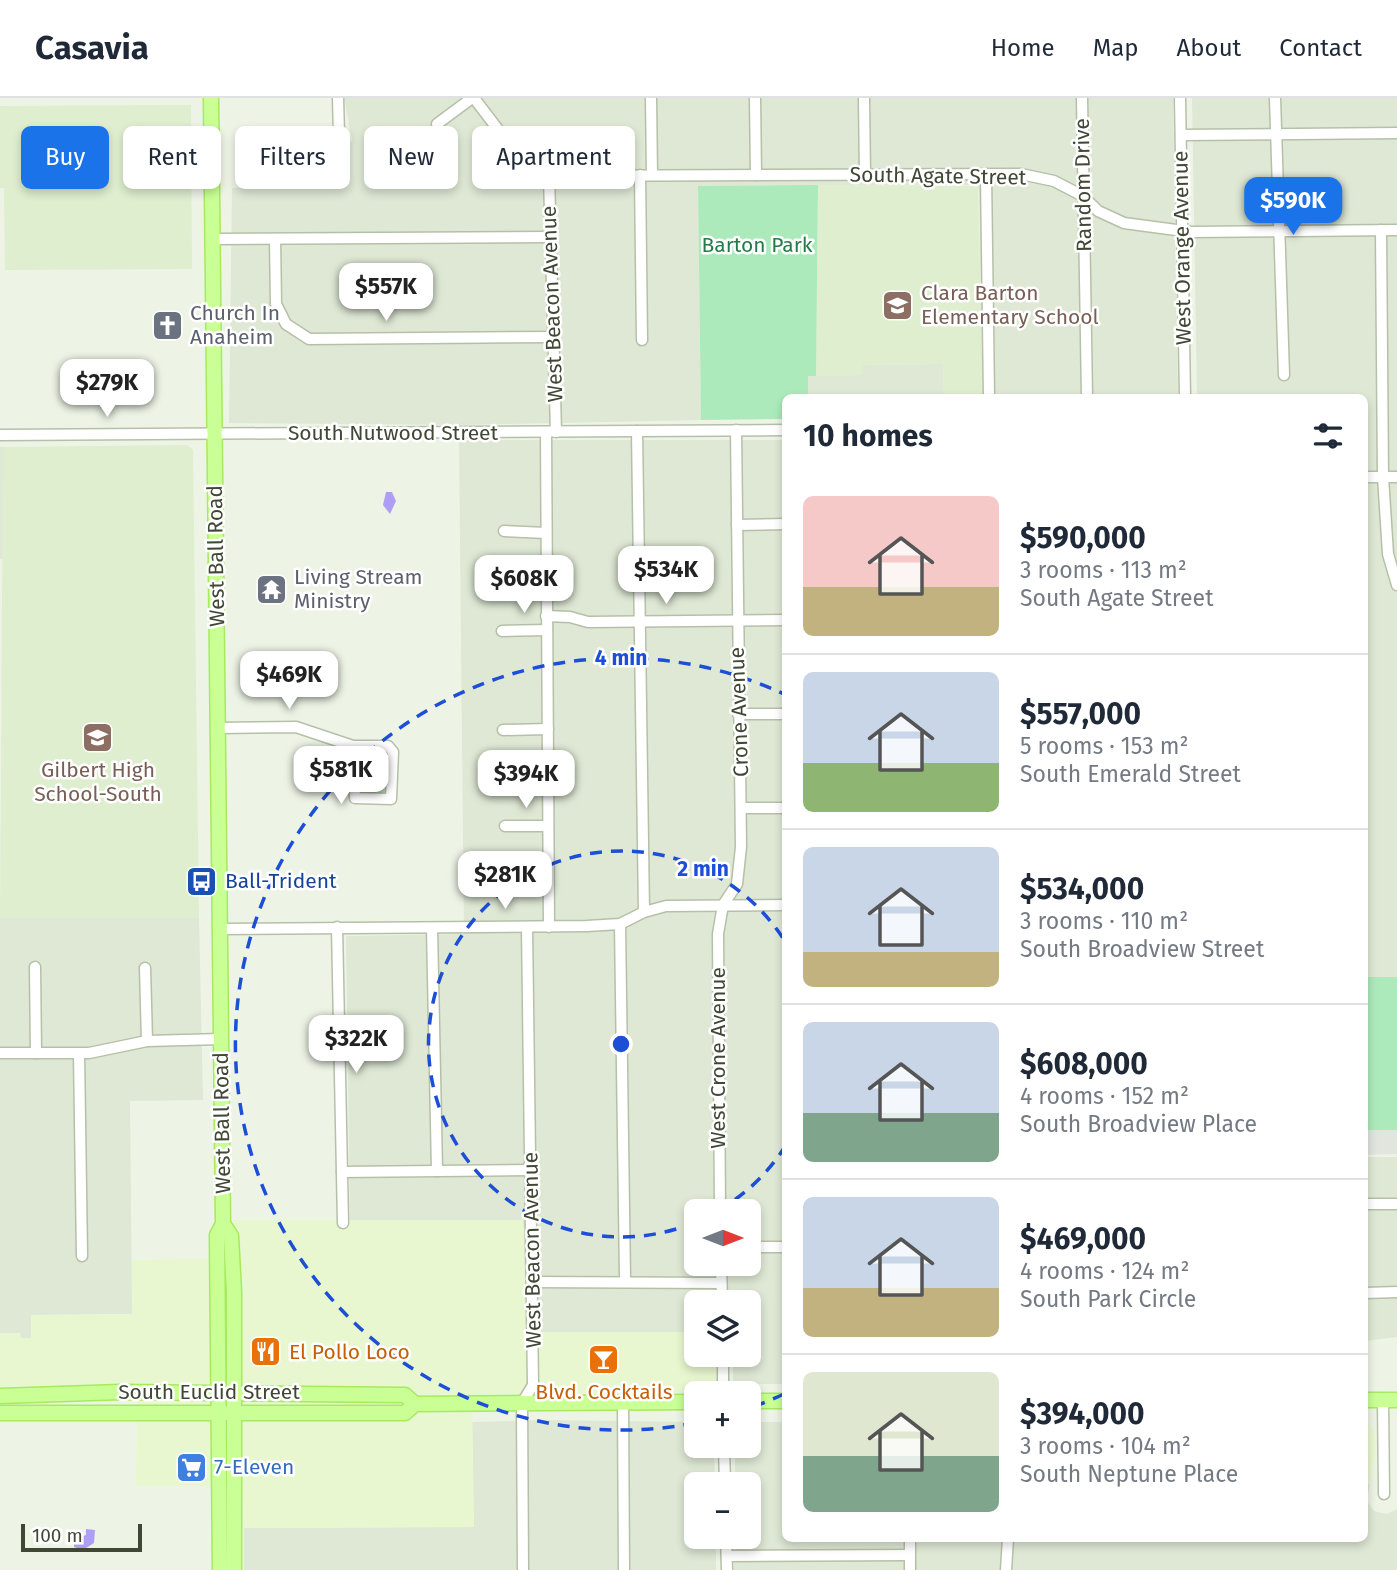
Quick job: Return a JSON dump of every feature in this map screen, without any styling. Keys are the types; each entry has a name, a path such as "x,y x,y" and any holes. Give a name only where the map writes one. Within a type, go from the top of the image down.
{"main road":[{"name":"West Ball Road","path":"211,98 223,1224 217,1235 220,1570"},
{"name":"West Ball Road","path":"223,1224 231,1236 235,1392 234,1570"},
{"name":"South Euclid Street","path":"0,1396 235,1392 405,1395 415,1404 684,1402"},
{"path":"1368,1400 1390,1400"},
{"path":"761,1401 782,1401"},
{"name":"South Euclid Street","path":"0,1413 405,1413 415,1404"}],"street":[{"path":"338,98 339,126"},
{"path":"437,124 473,98 495,126"},
{"path":"642,340 646,175 651,98"},
{"path":"755,98 756,175"},
{"path":"864,98 865,175"},
{"name":"Random Drive","path":"1082,98 1087,394"},
{"name":"West Orange Avenue","path":"1180,98 1185,394"},
{"path":"1275,98 1284,376"},
{"path":"1181,135 1397,133"},
{"path":"986,174 989,394"},
{"name":"South Agate Street","path":"635,175 1021,174 1054,181 1083,196 1098,211 1124,223 1191,232 1397,230"},
{"name":"West Beacon Avenue","path":"549,189 553,337 546,533 549,927"},
{"path":"1381,230 1383,477 1388,554 1397,585"},
{"path":"213,239 551,237"},
{"path":"275,239 276,304 286,324 309,339 553,337"},
{"name":"Crone Avenue","path":"723,905 737,884 741,808 736,621 736,430"},
{"name":"South Nutwood Street","path":"0,435 782,430"},
{"path":"637,431 644,912"},
{"path":"1368,477 1397,477"},
{"path":"737,525 782,524"},
{"path":"505,531 546,533"},
{"path":"546,616 570,617 588,622 782,620"},
{"path":"502,631 547,630"},
{"path":"738,714 782,714"},
{"path":"218,728 296,727 353,746 390,747 393,752 391,799 355,798 353,746"},
{"path":"503,730 548,729"},
{"path":"741,808 782,808"},
{"path":"505,826 548,826"},
{"name":"West Crone Avenue","path":"720,1199 718,947 723,905"},
{"path":"220,929 620,925 644,912 666,906 782,905"},
{"path":"620,925 625,1280"},
{"name":"West Beacon Avenue","path":"523,1570 522,1404 533,1385 527,927"},
{"path":"337,928 343,1223"},
{"path":"432,928 437,1171"},
{"path":"35,967 36,1053"},
{"path":"145,968 147,1041"},
{"path":"0,1053 79,1054 147,1041 221,1039"},
{"path":"79,1054 82,1256"},
{"path":"342,1172 531,1170"},
{"path":"1368,1204 1397,1204"},
{"path":"761,1247 782,1247"},
{"path":"721,1276 721,1290"},
{"path":"532,1282 625,1280 721,1283"},
{"path":"1368,1293 1397,1292"},
{"path":"1384,1494 1390,1400"},
{"path":"623,1402 624,1570"},
{"path":"910,1542 910,1570"},
{"path":"1006,1570 1008,1542"},
{"path":"727,1549 727,1570"},
{"path":"727,1556 909,1555"},
{"path":"819,1557 819,1570"}],"shaded area":[{"path":"344,98 1173,98 1178,394 983,394 979,190 976,185 698,186 701,420 459,425 229,423 232,188 350,189 352,140"},
{"path":"1192,98 1397,98 1397,977 1368,977 1368,394 1197,394"},
{"path":"191,105 191,126 123,126 123,189 192,189 192,269 5,270 4,188 0,188 0,106"},
{"name":"Clara Barton Elementary School","path":"818,185 978,186 983,394 944,394 943,364 863,365 862,375 816,376"},
{"path":"943,364 944,394 808,394 808,376 862,375 862,365"},
{"path":"459,440 782,440 782,1384 733,1381 733,1367 761,1367 761,1290 684,1290 684,1332 527,1333 523,1220 350,1220 346,936 464,934"},
{"name":"Gilbert High School-South","path":"187,445 193,450 199,918 0,918 3,447"},
{"path":"0,447 3,447 4,559 0,559"},
{"path":"386,492 392,492 396,501 390,514 383,505"},
{"path":"0,918 199,918 203,1100 130,1101 132,1314 32,1315 31,1338 20,1338 20,1333 0,1333"},
{"path":"1368,1130 1397,1130 1397,1154 1368,1155"},
{"path":"1368,1157 1397,1157 1397,1337 1368,1341"},
{"path":"231,1220 523,1220 527,1332 684,1332 684,1367 716,1367 716,1381 684,1381 684,1392 472,1395 474,1527 244,1528 243,1498 205,1486 136,1486 137,1397 0,1398 0,1333 20,1333 21,1338 31,1338 31,1315 132,1314 132,1260 231,1258"},
{"path":"472,1422 684,1422 684,1458 714,1458 715,1472 684,1472 684,1549 716,1549 716,1570 244,1570 244,1528 474,1527"},
{"path":"761,1422 782,1422 782,1542 1368,1542 1368,1502 1374,1511 1387,1514 1397,1509 1397,1570 734,1570 735,1549 761,1549 761,1472 735,1472 735,1458 761,1458"},
{"path":"1368,1423 1374,1430 1376,1449 1368,1484"},
{"path":"86,1529 95,1530 94,1543 83,1550 74,1547 74,1539 86,1535"}],"green space":[{"name":"Barton Park","path":"818,185 816,376 808,376 808,394 782,394 782,419 701,420 698,186"},
{"path":"367,752 386,755 385,792 366,794 361,790 360,758"},
{"path":"1368,977 1397,977 1397,1130 1368,1130"}],"place":[{"name":"Clara Barton Elementary School","path":"898,305"},
{"name":"Church In Anaheim","path":"167,325"},
{"name":"Living Stream Ministry","path":"271,589"},
{"name":"Gilbert High School-South","path":"98,738"},
{"name":"Ball-Trident","path":"202,881"},
{"name":"El Pollo Loco","path":"266,1352"},
{"name":"Blvd. Cocktails","path":"604,1360"},
{"name":"7-Eleven","path":"191,1467"}]}
